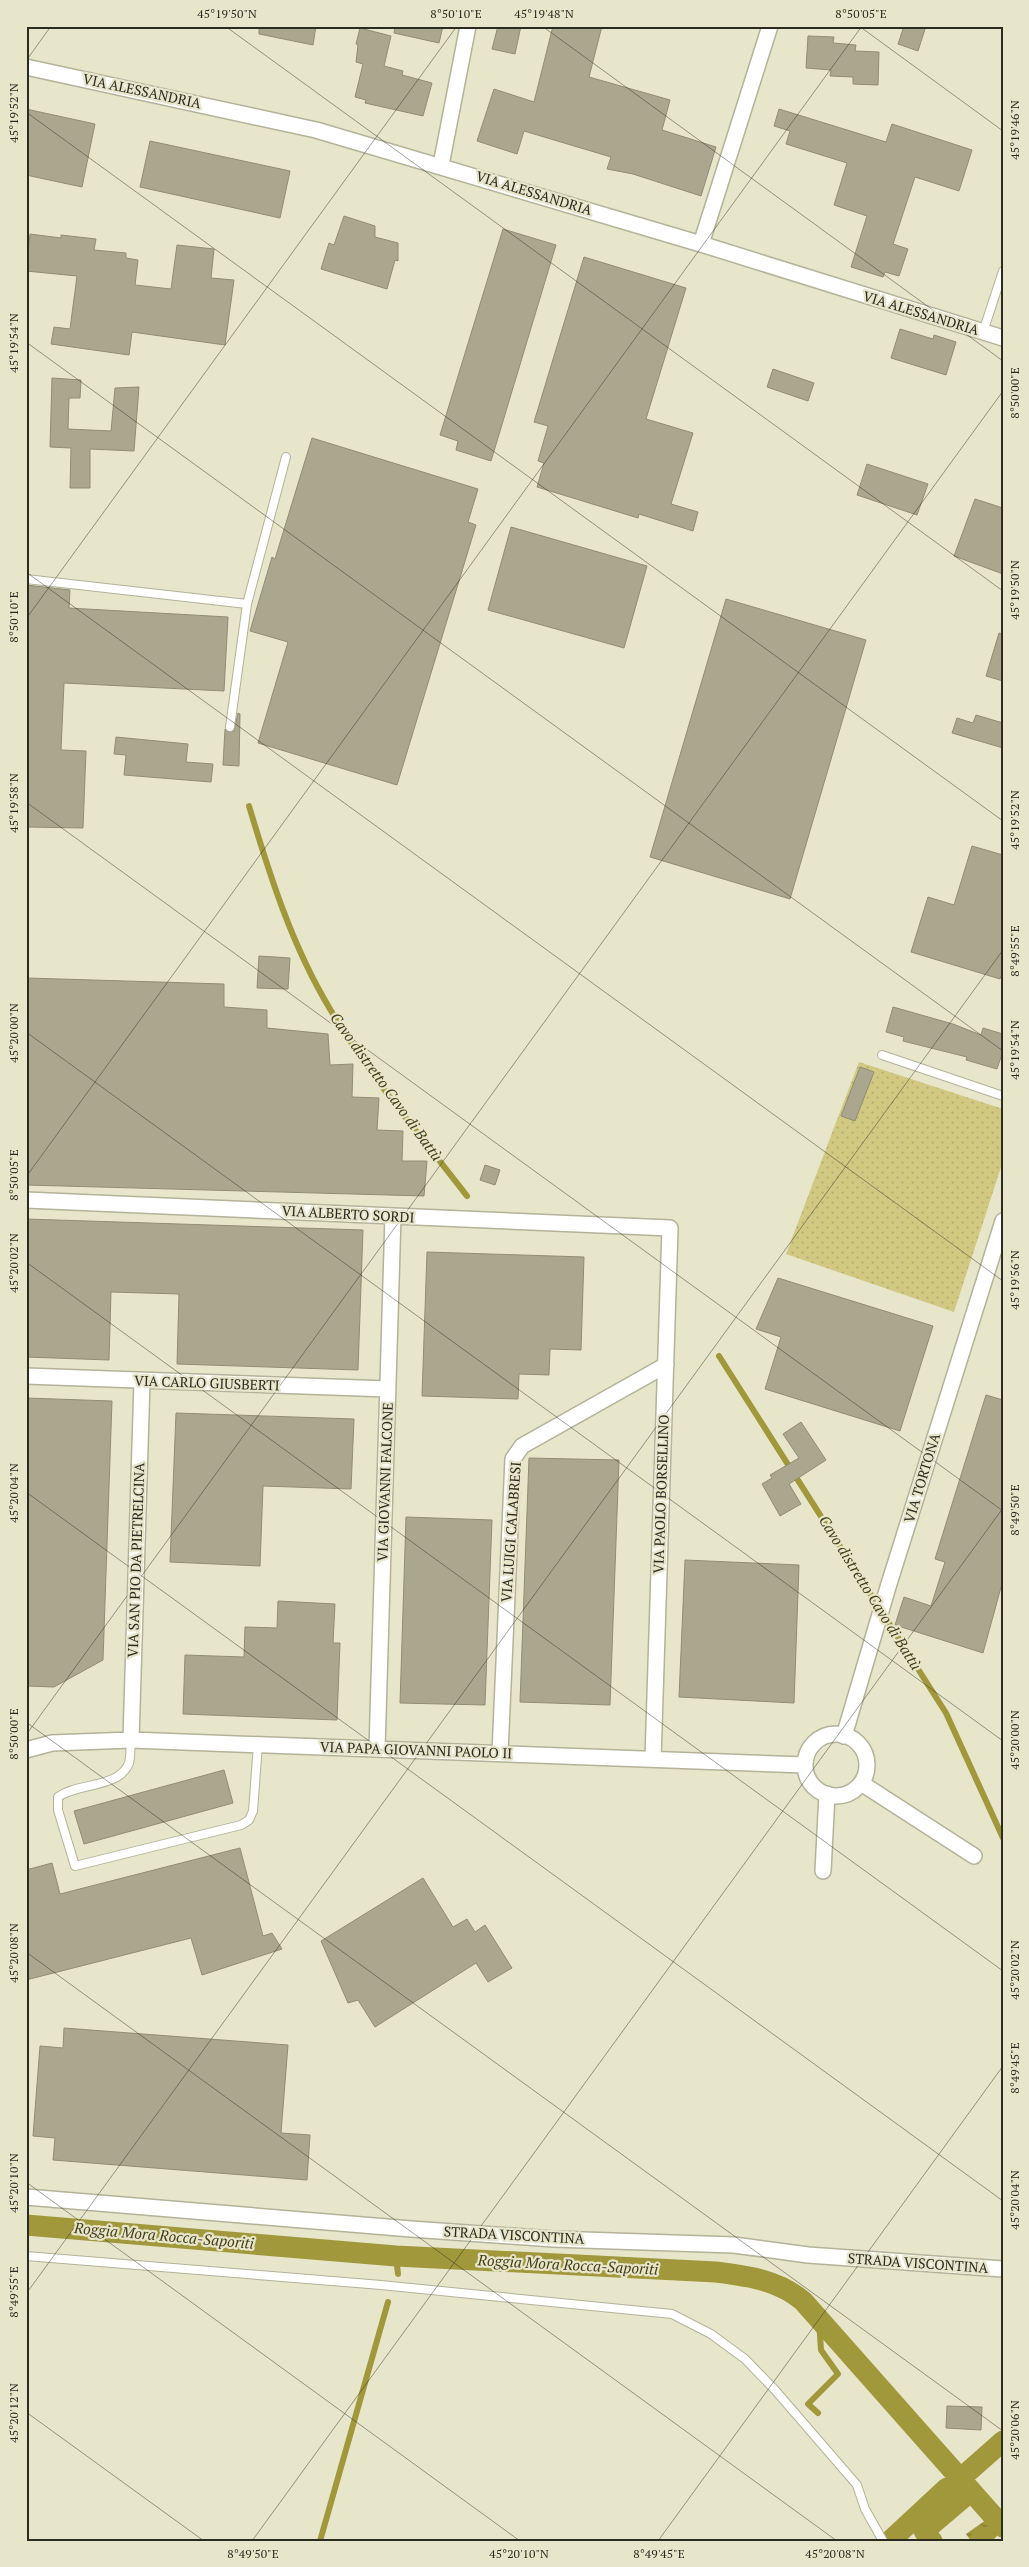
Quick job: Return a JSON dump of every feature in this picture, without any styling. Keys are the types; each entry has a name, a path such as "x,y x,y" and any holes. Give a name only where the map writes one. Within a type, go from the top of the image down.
{"street":[{"path":"442,165 468,26"},
{"path":"701,244 770,26"},
{"name":"VIA ALESSANDRIA","path":"26,55 58,73"},
{"name":"VIA ALESSANDRIA","path":"26,67 316,130 442,165 1003,338"},
{"name":"VIA ALBERTO SORDI","path":"26,1200 670,1228"},
{"name":"VIA GIOVANNI FALCONE","path":"377,1749 394,1216"},
{"name":"VIA TORTONA","path":"844,1736 883,1604 1003,1221"},
{"name":"VIA PAOLO BORSELLINO","path":"653,1759 670,1228"},
{"name":"VIA LUIGI CALABRESI","path":"500,1753 513,1459 522,1446 666,1365"},
{"name":"VIA CARLO GIUSBERTI","path":"26,1376 388,1389"},
{"name":"VIA SAN PIO DA PIETRELCINA","path":"131,1740 142,1381"},
{"path":"835,1734 844,1736 853,1740 865,1755 866,1774 861,1783 846,1794 827,1794 811,1783 805,1765 807,1755 818,1740 835,1734"},
{"name":"VIA PAPA GIOVANNI PAOLO II","path":"27,1750 52,1743 131,1740 805,1765"},
{"path":"861,1783 974,1856"},
{"path":"823,1870 827,1794"},
{"name":"STRADA VISCONTINA","path":"26,2197 448,2232 552,2239 734,2245 808,2255 1003,2269"}],"lane":[{"path":"983,332 1003,271"},
{"path":"230,727 247,604 286,457"},
{"path":"26,579 247,604"},
{"path":"882,1055 1003,1096"},
{"path":"131,1740 129,1762 122,1773 109,1780 67,1790 58,1797 58,1810 76,1866 240,1825 249,1820 254,1811 258,1744"},
{"path":"26,2256 381,2285 672,2314 711,2334 745,2359 775,2390 857,2484 865,2509 882,2540"}],"shaded area":[{"path":"859,1062 1003,1109 1003,1161 954,1312 786,1254"}],"water":[{"path":"986,2520 998,2535 992,2541 971,2541 966,2534"}],"building":[{"path":"259,26 316,26 313,45 259,34"},
{"path":"395,26 443,26 439,43 394,33"},
{"path":"498,26 521,26 515,54 492,49"},
{"path":"553,26 602,26 589,77 670,100 662,130 716,147 701,196 633,174 607,169 611,157 524,131 517,154 477,141 494,89 534,102"},
{"path":"904,26 926,26 918,51 898,44"},
{"path":"360,28 391,36 384,66 403,71 402,75 432,83 423,116 365,103 366,100 355,97 363,64 356,62 358,45 356,44"},
{"path":"808,36 834,37 833,43 856,45 855,51 879,52 878,85 853,84 853,77 830,76 831,70 806,68"},
{"path":"26,109 95,124 82,187 26,175"},
{"path":"779,109 886,142 892,124 972,150 959,191 915,177 893,244 908,249 899,276 885,272 883,277 851,267 867,216 834,205 847,163 786,144 790,131 774,126"},
{"path":"150,141 290,171 280,218 140,187"},
{"path":"344,216 375,226 375,237 398,243 398,261 395,260 387,289 321,269 329,243 334,245"},
{"path":"503,229 556,245 491,461 456,450 458,441 440,435"},
{"path":"30,234 61,238 61,235 96,239 94,250 126,253 126,258 138,260 135,285 171,289 177,245 214,249 211,278 234,280 225,345 132,332 129,355 51,344 54,327 70,329 77,276 26,271"},
{"path":"584,257 686,288 646,419 693,433 671,504 698,512 693,531 639,514 638,518 537,487 544,463 538,461 548,426 534,422"},
{"path":"900,329 933,339 934,335 956,342 946,375 891,358"},
{"path":"773,369 814,383 808,401 767,387"},
{"path":"52,378 81,380 80,398 69,398 68,429 111,431 115,388 139,387 134,451 90,449 90,488 70,488 71,448 50,447"},
{"path":"312,438 478,489 468,522 476,525 397,785 258,743 288,642 250,631 272,557 275,559"},
{"path":"867,464 928,484 917,515 857,495"},
{"path":"975,499 1003,508 1003,574 954,556"},
{"path":"511,527 647,566 624,648 488,610"},
{"path":"26,585 70,590 69,608 228,617 224,691 64,683 61,750 86,751 83,828 26,827"},
{"path":"726,599 866,640 790,899 650,857"},
{"path":"999,633 1003,634 1003,681 986,676"},
{"path":"238,713 240,714 239,766 223,765 225,729 229,732 234,731"},
{"path":"976,715 1003,723 1003,748 952,733 957,718 973,723"},
{"path":"116,737 188,744 186,762 213,764 211,782 124,775 126,755 114,754"},
{"path":"972,846 1003,855 1003,971 1000,979 911,952 928,897 954,905"},
{"path":"259,956 290,958 288,989 257,988"},
{"path":"27,978 224,984 224,1007 267,1010 267,1028 328,1034 330,1065 353,1064 352,1097 379,1098 377,1130 403,1131 402,1161 427,1161 424,1196 26,1185"},
{"path":"893,1007 953,1024 981,1035 983,1028 1003,1034 1003,1051 997,1069 966,1060 967,1057 903,1041 904,1037 886,1032"},
{"path":"860,1067 874,1072 855,1121 841,1116"},
{"path":"485,1165 500,1170 495,1185 480,1180"},
{"path":"26,1219 363,1230 358,1370 177,1364 179,1294 111,1292 109,1360 26,1357"},
{"path":"427,1252 584,1257 581,1350 550,1349 549,1375 519,1374 518,1399 422,1396"},
{"path":"778,1278 933,1326 900,1431 765,1389 781,1337 756,1329"},
{"path":"986,1395 1003,1400 1003,1580 983,1653 895,1625 904,1597 931,1606 945,1562 935,1559"},
{"path":"26,1398 112,1401 103,1660 54,1687 26,1686"},
{"path":"176,1413 354,1419 351,1489 263,1486 260,1566 170,1562"},
{"path":"801,1422 826,1460 789,1484 801,1504 780,1516 762,1484 772,1478 770,1475 799,1458 783,1434"},
{"path":"529,1458 619,1460 610,1705 520,1702"},
{"path":"406,1517 492,1520 485,1705 400,1703"},
{"path":"685,1560 799,1565 794,1703 679,1697"},
{"path":"278,1601 335,1604 333,1643 340,1643 337,1720 183,1714 185,1655 244,1657 245,1627 277,1628"},
{"path":"224,1770 233,1803 84,1844 74,1811"},
{"path":"240,1848 263,1936 272,1933 282,1949 202,1975 191,1938 26,1980 26,1870 52,1863 60,1894"},
{"path":"423,1878 453,1927 467,1919 475,1932 485,1925 512,1968 488,1982 476,1963 375,2027 358,2000 348,2003 321,1941"},
{"path":"64,2028 288,2045 281,2133 310,2135 307,2180 53,2160 55,2138 33,2136 40,2046 63,2048"},
{"path":"947,2406 982,2407 981,2430 946,2428"}],"waterway":[{"name":"Cavo distretto Cavo di Battù","path":"249,806 283,910 316,985 345,1033 378,1081 467,1196"},
{"name":"Cavo distretto Cavo di Battù","path":"719,1356 946,1713 1003,1838"},
{"name":"Roggia Mora Rocca-Saporiti","path":"26,2225 396,2256 716,2272 762,2280 783,2288 803,2301 1003,2527"},
{"path":"396,2256 398,2274"},
{"path":"320,2541 388,2302"},
{"path":"818,2413 808,2404 838,2374 821,2350 819,2320"},
{"name":"Cavo distretto Cavo di Battù","path":"969,2471 1003,2441"},
{"path":"890,2541 947,2488"},
{"path":"932,2541 924,2531 970,2492"},
{"path":"917,2525 924,2531"}]}
